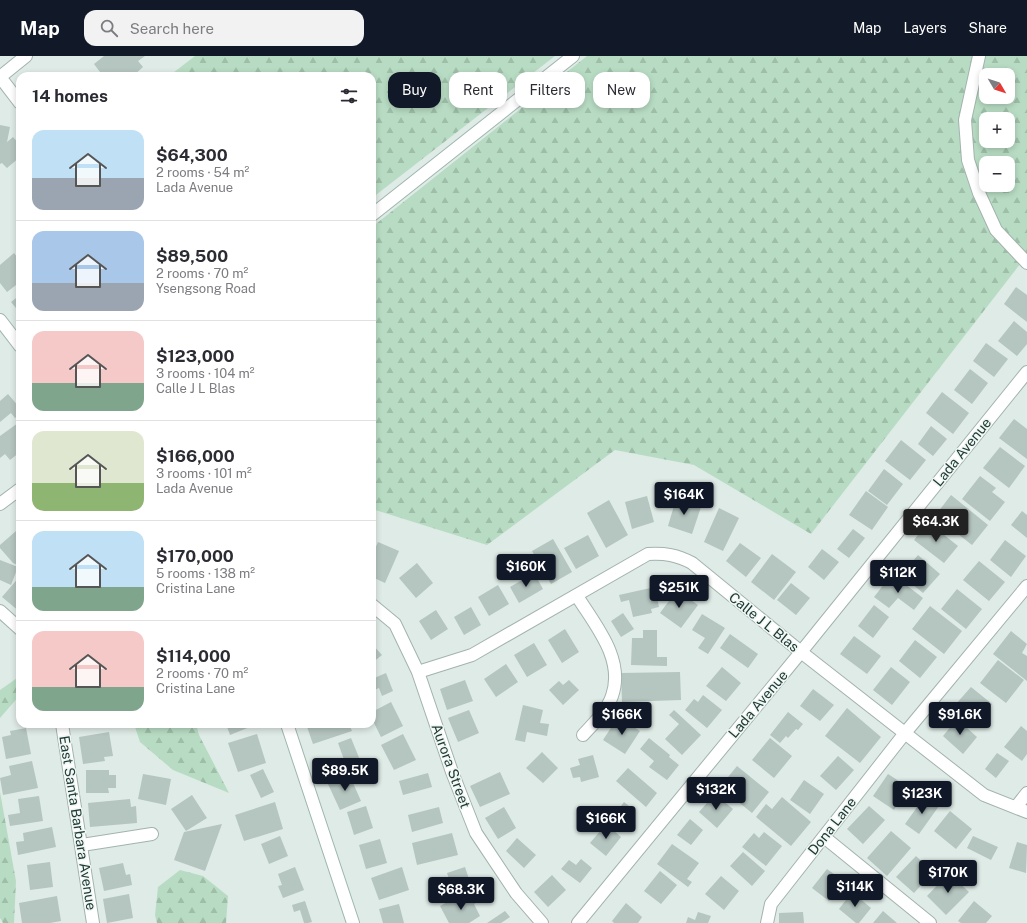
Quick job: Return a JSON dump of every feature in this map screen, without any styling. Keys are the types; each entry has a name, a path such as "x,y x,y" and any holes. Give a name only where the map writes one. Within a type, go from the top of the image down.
{"street":[{"path":"16,98 0,78 26,56"},
{"path":"376,213 573,56"},
{"path":"978,56 966,120 968,160 979,193 996,230 1027,263"},
{"path":"0,320 16,341"},
{"name":"Lada Avenue","path":"578,923 801,652 1027,372"},
{"path":"0,504 16,492"},
{"name":"Calle J L Blas","path":"418,672 472,655 648,554 663,553 678,556 692,563 801,652 984,795 1022,809"},
{"name":"Dona Lane","path":"767,923 771,904 905,733 1027,586"},
{"path":"577,596 610,649 616,671 612,696 599,718 583,735"},
{"name":"Aurora Street","path":"376,608 395,624 418,672 452,772 476,833 516,893 542,923"},
{"path":"0,611 16,625"},
{"name":"East Santa Barbara Avenue","path":"63,728 93,923"},
{"path":"288,728 353,923"},
{"path":"1022,809 1027,793"},
{"path":"82,845 152,834"},
{"path":"824,837 930,923"}],"green space":[{"path":"195,56 555,56 534,72 515,72 515,87 507,93 507,72 449,72 449,108 488,108 376,195 376,72 174,72"},
{"path":"587,56 1027,56 1027,255 811,534 694,465 615,450 487,545 376,510 376,224 522,108 585,108 585,72 567,72"},
{"path":"16,679 16,700 0,718 0,690"},
{"path":"135,728 197,728 199,735 229,793 173,770 140,742"},
{"path":"0,792 16,881 14,923 3,923 0,918"},
{"path":"180,870 203,876 228,896 226,923 157,923 155,915 158,887"}],"building":[{"path":"104,56 145,56 138,61 143,67 137,72 100,72 94,64"},
{"path":"0,125 10,127 7,142 13,137 16,140 16,160 7,168 2,163 0,164"},
{"path":"14,253 16,256 16,285 7,292 0,283 0,265"},
{"path":"1016,287 1027,295 1027,322 1004,304"},
{"path":"16,298 16,308 11,302"},
{"path":"1014,321 1027,332 1027,344 1017,356 998,341"},
{"path":"986,343 1008,359 994,377 973,361"},
{"path":"970,369 988,383 972,404 954,390"},
{"path":"942,392 969,413 953,434 926,413"},
{"path":"8,394 16,403 16,417 11,413 0,422 0,401"},
{"path":"1014,419 1027,429 1027,459 999,438"},
{"path":"16,424 16,455 10,460 5,454 0,458 0,436"},
{"path":"931,426 947,439 933,456 918,444"},
{"path":"901,440 926,460 910,480 885,461"},
{"path":"1000,447 1025,466 1009,488 983,468"},
{"path":"884,469 903,484 887,505 868,491"},
{"path":"980,476 996,488 992,492 1005,502 990,521 962,499"},
{"path":"866,491 888,507 872,530 849,515"},
{"path":"951,495 988,525 972,545 935,516"},
{"path":"647,496 654,522 632,529 625,502"},
{"path":"676,499 701,507 692,534 668,526"},
{"path":"609,500 628,535 606,548 587,513"},
{"path":"719,508 739,518 723,551 704,542"},
{"path":"1022,511 1027,515 1027,538 1011,525"},
{"path":"928,522 958,546 944,563 914,540"},
{"path":"853,529 865,538 849,558 837,549"},
{"path":"16,531 16,564 13,563 0,548 0,545"},
{"path":"588,535 599,556 576,569 564,548"},
{"path":"553,539 572,572 551,584 532,551"},
{"path":"1005,540 1026,556 1011,577 990,560"},
{"path":"378,542 399,551 385,583 376,579 376,547"},
{"path":"740,543 761,558 746,577 726,561"},
{"path":"822,549 839,562 824,580 808,567"},
{"path":"772,554 796,572 774,600 751,582"},
{"path":"918,555 940,574 923,593 901,575"},
{"path":"0,560 16,566 16,572 11,585 0,580"},
{"path":"979,561 1005,582 989,601 963,580"},
{"path":"417,563 433,583 416,598 399,578"},
{"path":"534,573 543,589 519,603 510,587"},
{"path":"892,574 923,598 914,610 898,598 889,608 874,597"},
{"path":"16,581 16,609 2,597"},
{"path":"791,583 810,598 796,615 777,600"},
{"path":"498,585 509,604 489,616 478,597"},
{"path":"655,587 659,607 651,609 652,613 633,617 629,600 621,602 619,595"},
{"path":"957,589 982,609 966,629 941,609"},
{"path":"677,590 698,605 681,628 660,613"},
{"path":"874,605 889,617 873,638 858,626"},
{"path":"930,606 962,631 944,654 912,629"},
{"path":"471,607 481,625 464,635 454,617"},
{"path":"436,610 448,629 431,640 419,621"},
{"path":"623,613 634,629 621,637 611,621"},
{"path":"702,614 725,628 708,654 698,648 705,638 692,630"},
{"path":"565,629 579,652 562,663 548,640"},
{"path":"643,630 657,630 657,657 667,657 667,666 631,665 632,638 643,638"},
{"path":"1011,631 1027,644 1022,653 1027,656 1027,681 993,654"},
{"path":"730,634 758,654 748,668 720,648"},
{"path":"854,636 881,656 867,674 840,654"},
{"path":"915,640 937,657 920,678 899,661"},
{"path":"534,643 547,665 527,677 514,655"},
{"path":"376,648 382,655 376,660"},
{"path":"998,660 1024,680 1006,703 980,683"},
{"path":"506,664 518,682 496,697 484,679"},
{"path":"722,667 741,683 726,701 706,686"},
{"path":"891,667 910,682 892,705 873,690"},
{"path":"680,672 681,700 622,702 621,673"},
{"path":"386,673 393,691 382,696 379,688 376,689 376,677"},
{"path":"465,680 473,701 447,710 440,689"},
{"path":"569,680 579,690 563,705 549,690 559,681 563,685"},
{"path":"971,687 992,704 977,723 955,705"},
{"path":"813,689 834,705 820,721 800,706"},
{"path":"703,695 722,710 707,728 685,710 694,699 698,702"},
{"path":"391,702 403,726 381,737 376,727 376,710"},
{"path":"523,705 543,710 540,723 549,724 547,736 527,732 525,742 515,740"},
{"path":"847,708 881,737 860,763 825,736"},
{"path":"469,710 479,733 458,742 448,718"},
{"path":"674,710 701,735 682,755 665,739 679,724 669,715"},
{"path":"788,712 803,724 788,738 786,736 780,743 770,735"},
{"path":"618,717 640,731 625,754 603,740"},
{"path":"957,719 977,737 963,754 943,736"},
{"path":"1021,726 1027,731 1027,754 1022,761 1004,747"},
{"path":"26,728 31,754 6,759 2,737 11,735 10,731"},
{"path":"227,728 247,728 230,735"},
{"path":"307,728 351,728 352,731 313,744"},
{"path":"109,732 113,756 104,757 105,761 83,764 79,737"},
{"path":"257,734 266,763 238,772 228,743"},
{"path":"403,734 416,760 394,770 381,745"},
{"path":"351,738 360,760 346,765 338,743"},
{"path":"649,738 670,755 669,757 679,765 667,780 649,767 654,761 640,749"},
{"path":"770,738 792,756 774,778 752,760"},
{"path":"542,752 558,768 543,783 526,768"},
{"path":"997,753 1009,761 996,778 985,769"},
{"path":"593,755 599,777 581,782 580,777 573,778 570,768 580,765 578,759"},
{"path":"838,756 854,770 836,790 820,776"},
{"path":"32,761 38,788 3,795 0,778 11,775 9,766"},
{"path":"737,766 769,792 752,813 720,787"},
{"path":"628,768 657,793 646,807 616,781"},
{"path":"263,769 274,792 261,798 250,775"},
{"path":"86,770 109,770 109,775 116,775 116,788 108,788 109,793 86,793"},
{"path":"500,772 510,794 480,807 470,786"},
{"path":"428,773 432,787 403,795 399,781"},
{"path":"143,774 171,779 166,805 138,799"},
{"path":"349,774 361,801 340,810 328,784"},
{"path":"888,774 908,787 894,810 873,796"},
{"path":"804,780 824,794 810,814 790,800"},
{"path":"715,794 733,809 717,828 699,812"},
{"path":"192,795 207,818 186,831 171,809"},
{"path":"39,796 43,821 10,826 8,815 20,813 18,799"},
{"path":"925,796 939,806 919,834 905,824"},
{"path":"782,797 811,822 791,846 756,817 766,804 772,809"},
{"path":"130,799 131,807 136,806 137,823 90,827 88,803"},
{"path":"275,802 283,829 244,841 235,815"},
{"path":"624,802 634,810 619,830 603,818 610,810 615,814"},
{"path":"366,806 373,828 354,835 347,812"},
{"path":"869,806 885,820 863,844 847,829"},
{"path":"439,807 443,823 412,832 408,815"},
{"path":"504,807 516,828 498,839 485,818"},
{"path":"950,811 972,829 956,849 934,831"},
{"path":"690,819 703,830 691,845 677,835"},
{"path":"222,824 205,871 174,860 184,832"},
{"path":"606,824 621,837 606,856 590,843"},
{"path":"52,827 56,847 18,855 16,842 24,841 23,833"},
{"path":"891,831 911,848 887,876 867,858"},
{"path":"764,832 782,846 766,866 742,847 754,833 759,838"},
{"path":"452,833 458,855 417,865 412,843"},
{"path":"280,836 288,856 269,864 261,844"},
{"path":"973,836 998,847 991,860 967,848"},
{"path":"517,838 536,855 524,868 506,851"},
{"path":"380,839 387,863 366,869 359,845"},
{"path":"1017,842 1027,845 1026,873 1009,868"},
{"path":"672,844 699,863 687,879 692,882 688,887 657,864"},
{"path":"743,852 765,871 752,886 730,866"},
{"path":"916,856 933,872 914,893 896,877"},
{"path":"581,859 592,868 580,883 561,869 569,860 576,865"},
{"path":"50,862 53,887 30,890 27,865"},
{"path":"123,863 126,875 130,874 132,885 104,891 99,868"},
{"path":"295,867 304,890 283,898 278,886 282,885 278,874"},
{"path":"402,867 409,890 379,900 371,878"},
{"path":"465,867 471,885 453,891 447,873"},
{"path":"827,869 845,882 829,901 812,888"},
{"path":"660,871 677,885 661,904 644,891"},
{"path":"949,873 969,892 946,915 927,896"},
{"path":"552,875 566,890 548,907 534,892"},
{"path":"721,876 739,891 724,910 705,894"},
{"path":"852,892 871,908 859,923 856,923 839,909"},
{"path":"129,894 133,918 107,923 103,899"},
{"path":"477,895 480,901 474,904 480,916 469,923 449,923 440,906 456,897 461,904"},
{"path":"57,896 61,921 50,923 22,923 19,903"},
{"path":"305,901 312,922 308,923 304,923 300,910 294,912 292,905"},
{"path":"974,901 992,916 986,923 961,923 958,921"},
{"path":"626,903 642,917 638,923 614,923 612,921"},
{"path":"399,904 404,923 383,923 379,909"},
{"path":"505,911 510,917 501,923 487,923"},
{"path":"883,911 897,923 873,923"},
{"path":"698,912 711,916 708,923 686,923 688,917 695,920"},
{"path":"803,912 804,923 779,923 779,913"}]}
